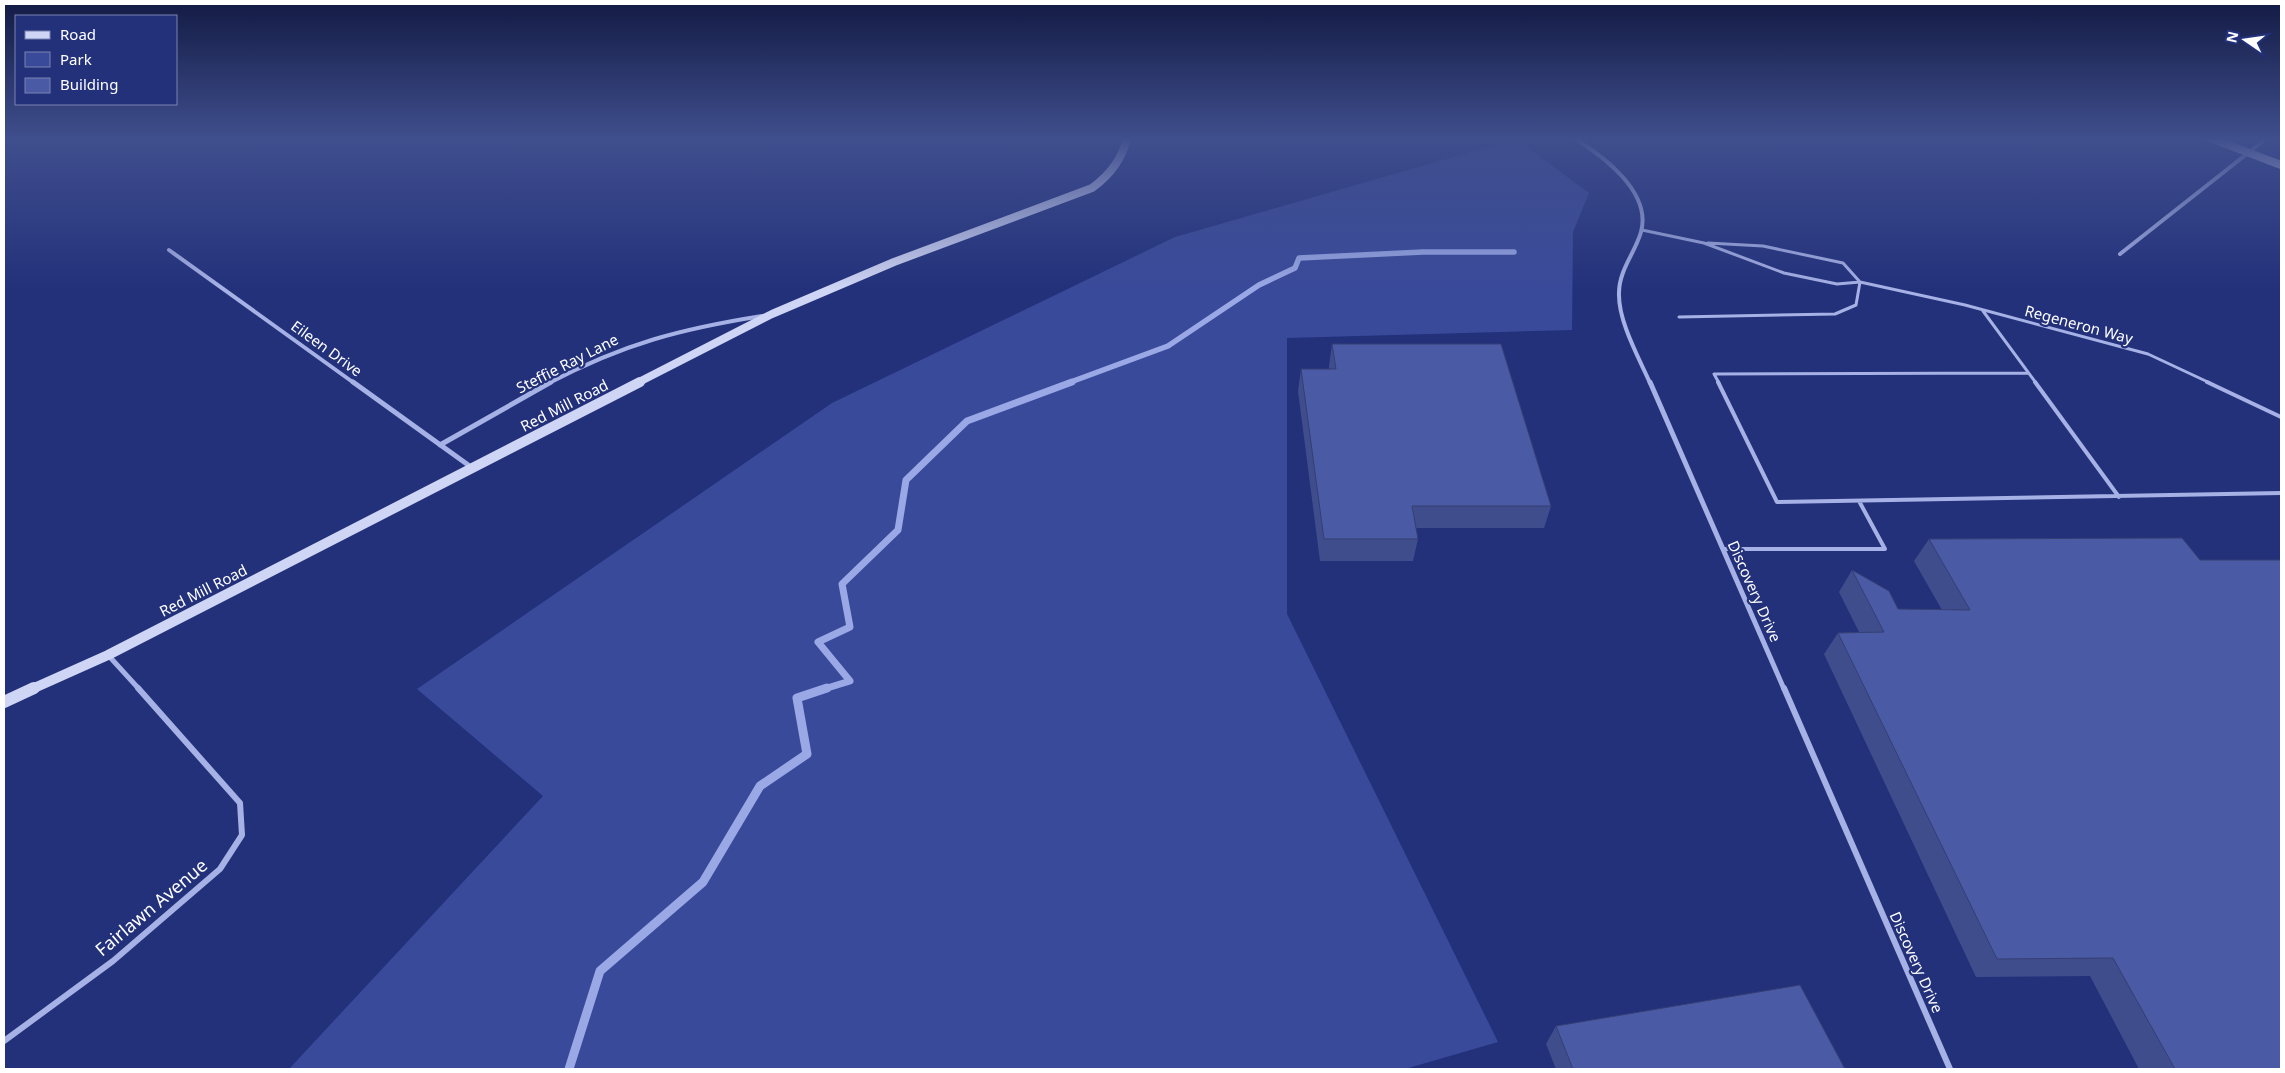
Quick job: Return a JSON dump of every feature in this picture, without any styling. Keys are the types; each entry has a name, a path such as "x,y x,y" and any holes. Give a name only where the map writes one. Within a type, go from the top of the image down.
{"street":[{"name":"Red Mill Road","path":"4,702 108,654 772,314 894,262 1092,188"},
{"path":"1630,188 1641,212 1642,230"},
{"path":"2120,254 2205,188"},
{"name":"Discovery Drive","path":"1642,230 1620,279 1619,300 1633,344 1950,1069"},
{"name":"Eileen Drive","path":"169,250 471,467"},
{"name":"Steffie Ray Lane","path":"440,445 578,368 618,350 684,329 772,314"},
{"name":"Fairlawn Avenue","path":"4,1041 113,961 220,869 242,835 240,804 108,654"}],"lane":[{"name":"Regeneron Way","path":"1642,230 1704,243 1784,273 1837,284 1860,282 1982,310 2148,354 2281,417"},
{"name":"Regeneron Way","path":"1704,243 1763,246 1843,263 1860,282"},
{"path":"1679,317 1835,314 1856,304 1860,282"},
{"path":"1982,310 2119,497"},
{"path":"2028,373 1714,374 1777,502 2281,493"},
{"path":"1723,549 1885,549 1859,501"}],"green space":[{"path":"1345,188 1582,188 1589,193 1573,232 1572,330 1287,338 1287,614 1498,1042 1405,1069 289,1069 543,796 417,689 832,403 1175,237"}],"building":[{"path":"1332,344 1501,344 1551,506 1412,506 1418,539 1324,539 1301,369 1336,369"},
{"path":"2182,538 2200,560 2281,560 2281,1069 2175,1069 2113,958 1997,959 1838,633 1884,632 1852,570 1889,591 1898,609 1970,610 1929,539"},
{"path":"1800,985 1845,1069 1573,1069 1556,1026"}],"waterway":[{"path":"1068,383 1168,346 1259,285 1295,268 1299,258 1423,252 1514,252"},
{"path":"824,689 850,681 818,642 850,627 842,584 898,530 906,480 967,421 1072,382"},
{"path":"569,1069 600,971 703,882 760,786 807,754 797,698 824,689"}]}
